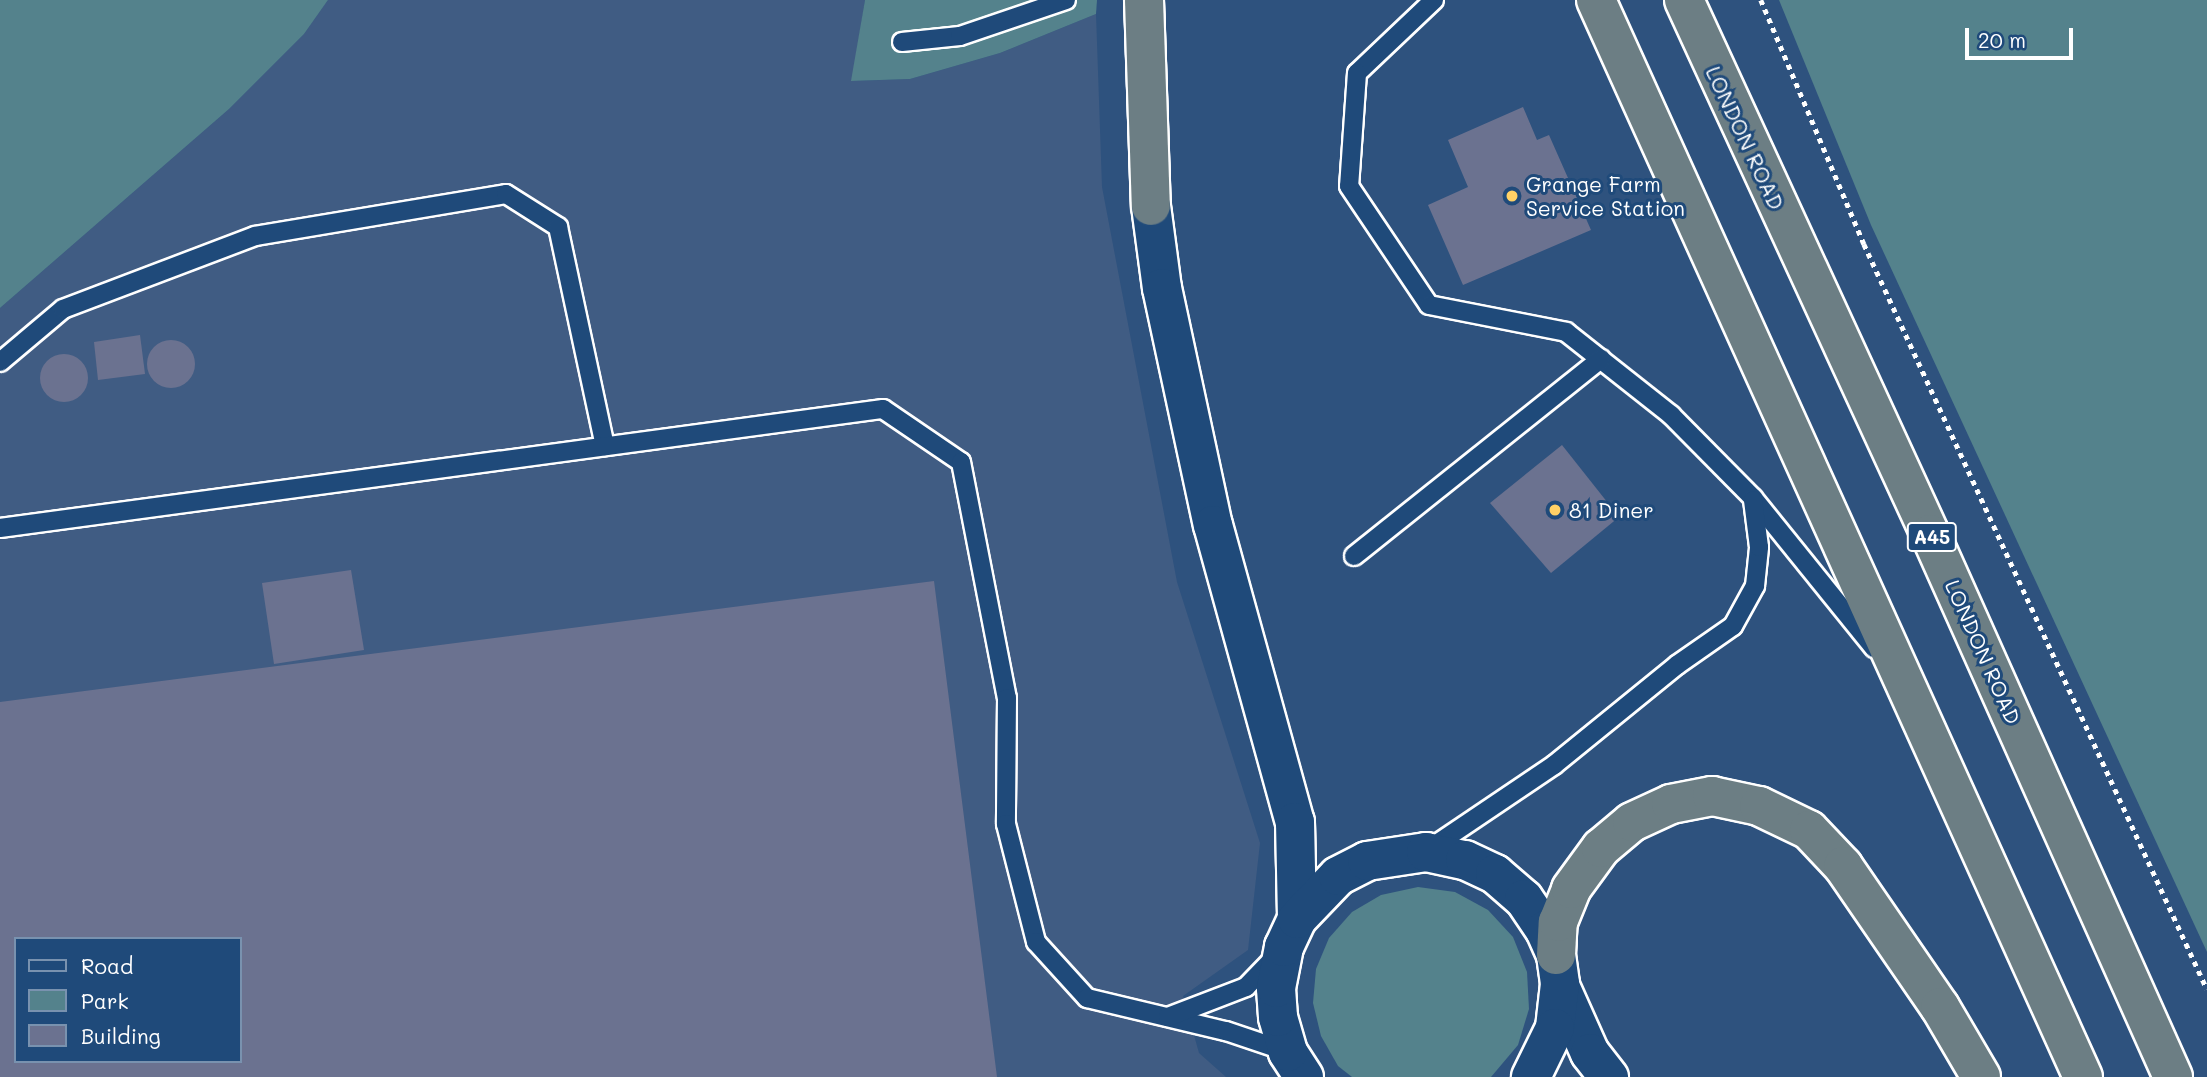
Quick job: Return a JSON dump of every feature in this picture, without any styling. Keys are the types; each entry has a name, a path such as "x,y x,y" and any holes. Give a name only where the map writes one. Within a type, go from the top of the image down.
{"highway":[{"path":"1144,0 1151,206"},
{"path":"1596,0 1916,700 2083,1077"},
{"name":"LONDON ROAD","path":"1684,0 1930,534 2173,1077"},
{"path":"1558,969 1558,922 1571,888 1601,848 1632,822 1671,804 1712,796 1759,806 1809,830 1843,866 1940,1007 1981,1077"}],"street":[{"path":"1151,206 1162,288 1213,524 1295,822 1290,933 1276,988 1278,1017 1296,1064"},
{"path":"1290,933 1338,876 1367,861 1426,852 1465,860 1495,874 1524,899 1558,969 1591,1053 1609,1077"},
{"path":"1531,1077 1555,1028 1558,969"}],"lane":[{"path":"902,42 960,36 1066,0"},
{"path":"1434,0 1357,73 1349,187 1429,305 1566,332 1671,415 1753,498 1916,700"},
{"path":"0,362 63,309 255,236 506,194 558,227 604,446"},
{"path":"1354,556 1601,359"},
{"path":"0,528 883,409 961,462 1007,698 1006,824 1036,942 1087,998 1168,1017 1296,1064"},
{"path":"1426,852 1554,765 1677,666 1733,626 1755,586 1759,547 1753,498"},
{"path":"1168,1017 1246,987 1290,933"}],"path":[{"path":"1761,0 1864,244 2207,989"}],"shaded area":[{"path":"328,0 865,0 852,81 910,79 1000,53 1096,14 1102,187 1177,582 1260,843 1248,950 1183,996 1199,1053 1226,1077 0,1077 0,308 229,109 304,34"}],"green space":[{"path":"0,0 328,0 304,34 229,109 0,308"},
{"path":"865,0 1097,0 1096,14 1000,53 910,79 851,81"},
{"path":"1779,0 2207,0 2207,952 1871,225"},
{"path":"1418,887 1455,892 1488,910 1513,937 1527,972 1529,1009 1518,1045 1491,1077 1352,1077 1338,1066 1321,1036 1313,1003 1316,969 1329,938 1352,912 1381,895"}],"building":[{"name":"Grange Farm Service Station","path":"1523,107 1537,140 1549,135 1591,230 1463,285 1428,205 1468,187 1448,140"},
{"path":"140,335 145,374 98,380 94,342"},
{"path":"171,340 188,347 195,364 188,381 171,388 154,381 147,364 154,347"},
{"path":"64,354 81,361 88,378 81,395 64,402 47,395 40,378 47,361"},
{"name":"81 Diner","path":"1562,445 1619,517 1551,573 1490,503"},
{"path":"351,570 364,650 274,664 262,583"},
{"path":"934,581 997,1077 0,1077 0,702"}],"place":[{"name":"Grange Farm Service Station","path":"1512,196"},
{"name":"81 Diner","path":"1555,510"}]}
